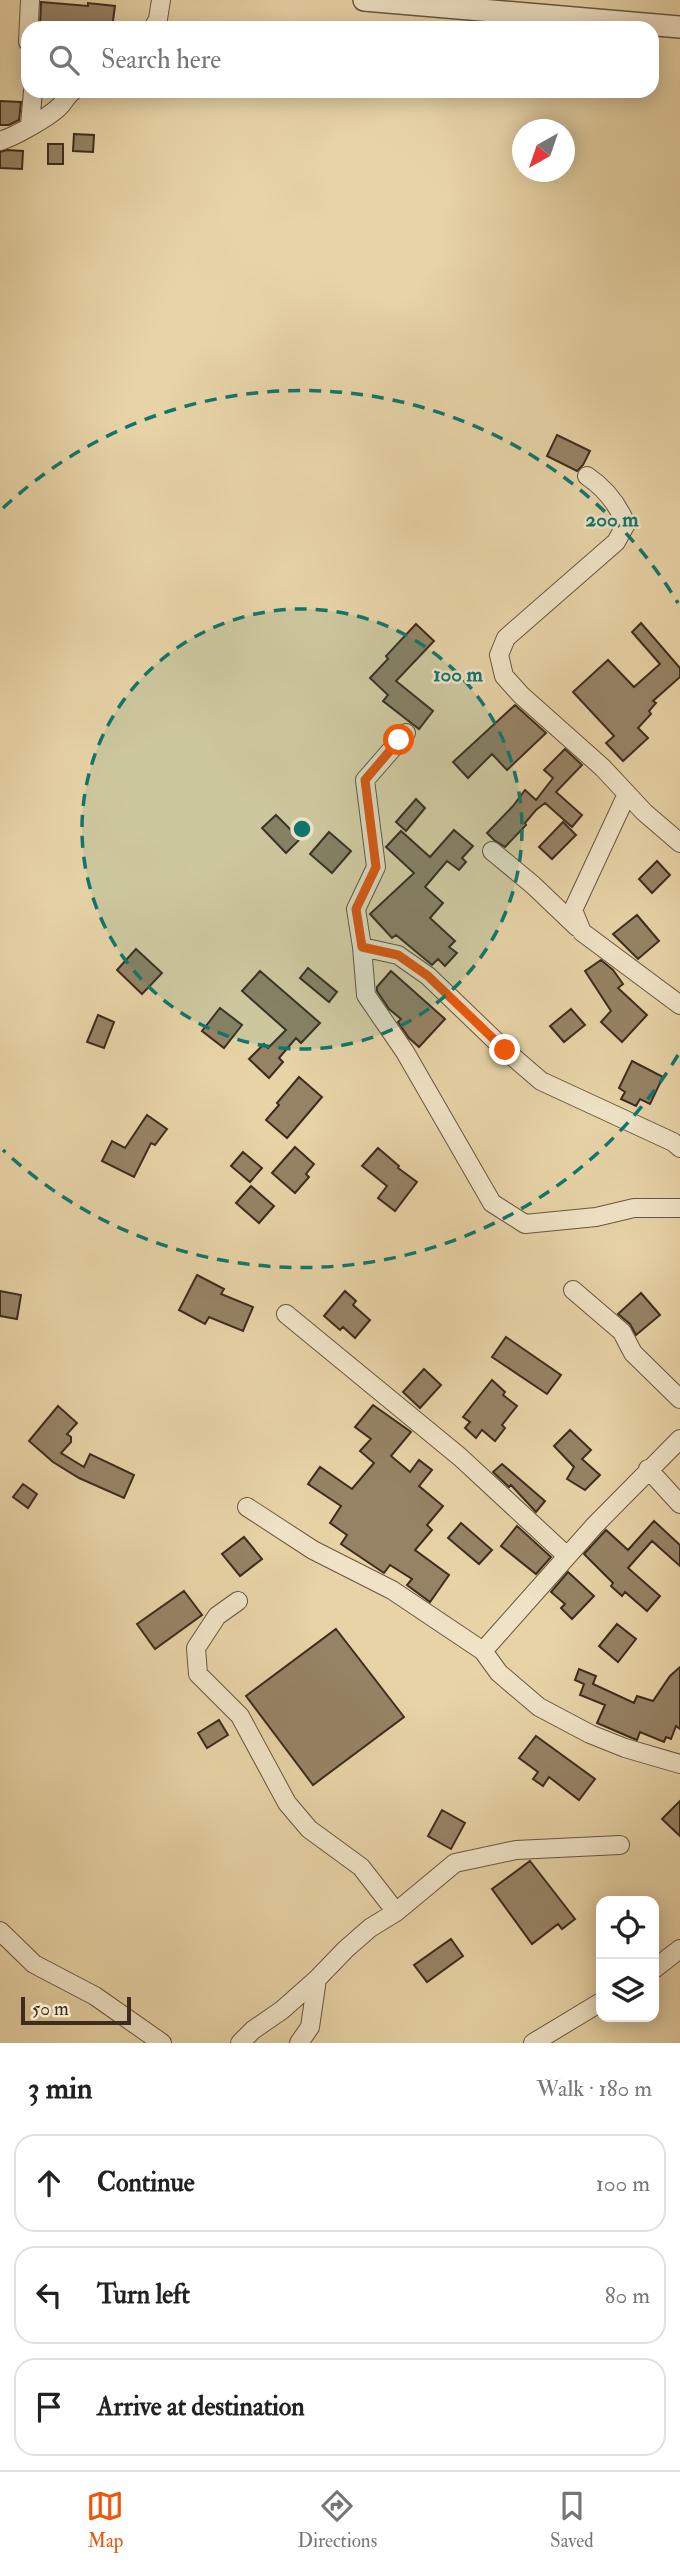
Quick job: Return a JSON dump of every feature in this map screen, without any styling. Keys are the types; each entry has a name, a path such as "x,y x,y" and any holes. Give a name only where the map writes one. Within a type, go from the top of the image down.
{"street":[{"path":"29,21 30,0"},
{"path":"157,21 161,0"},
{"path":"364,0 610,21"},
{"path":"659,25 680,27"},
{"path":"30,125 32,98"},
{"path":"0,141 18,136 30,125 56,110 67,98"},
{"path":"587,476 600,485 621,512 626,524 616,542 506,638 499,655 504,676 680,844"},
{"path":"406,733 365,780 376,867 356,909 366,995 405,1052 492,1203 525,1224 596,1217 634,1208 680,1208"},
{"path":"582,932 573,910 627,794"},
{"path":"492,851 533,885 582,932 680,1005"},
{"path":"362,947 398,955 428,976 541,1081 673,1142 680,1148"},
{"path":"573,1290 622,1332 633,1353 680,1399"},
{"path":"286,1314 460,1457 567,1556"},
{"path":"483,1651 567,1556 648,1469 680,1439"},
{"path":"648,1469 680,1504"},
{"path":"247,1507 313,1550 392,1590 483,1651 499,1673 539,1707 590,1734 625,1748 680,1764"},
{"path":"238,1601 217,1616 196,1648 198,1674 240,1716 294,1811 309,1829 361,1867 396,1912"},
{"path":"240,2043 253,2030 282,2010 370,1928 396,1912 455,1863 516,1850 620,1845"},
{"path":"0,1931 34,1964 96,1996 162,2043"},
{"path":"659,1965 680,1949"},
{"path":"299,2043 310,2027 317,1979"},
{"path":"533,2043 596,2005"}],"building":[{"path":"41,2 115,6 113,21 40,21"},
{"path":"0,101 21,102 19,120 9,125 0,125"},
{"path":"74,134 94,135 93,152 73,151"},
{"path":"48,144 63,144 63,164 48,164"},
{"path":"23,151 22,169 0,168 0,152"},
{"path":"557,435 590,451 577,471 547,456"},
{"path":"641,623 680,668 680,677 653,701 656,703 649,711 651,714 638,728 648,738 623,761 606,743 614,736 573,692 608,660 634,687 660,664 632,632"},
{"path":"416,624 434,641 396,681 433,711 419,729 383,701 388,695 370,678"},
{"path":"515,705 546,733 507,770 492,754 468,778 453,762"},
{"path":"565,749 582,765 556,792 582,815 572,827 545,803 505,847 494,840 487,833 525,790 536,800 553,778 544,770"},
{"path":"416,799 425,808 406,831 396,822"},
{"path":"276,815 300,839 286,853 262,828"},
{"path":"563,822 576,835 552,859 539,847"},
{"path":"454,830 473,846 462,858 466,862 459,870 447,861 425,887 443,903 430,918 455,941 449,947 457,953 445,966 438,959 432,965 396,935 392,938 370,914 414,873 386,847 401,831 430,857"},
{"path":"329,832 351,851 332,873 310,854"},
{"path":"657,861 670,875 652,893 639,879"},
{"path":"637,915 659,941 638,959 613,934"},
{"path":"136,949 162,973 142,994 117,970"},
{"path":"601,960 623,984 618,988 647,1015 622,1042 601,1022 611,1011 585,971"},
{"path":"308,968 337,992 329,1002 300,978"},
{"path":"260,971 320,1023 301,1043 296,1038 279,1058 283,1062 269,1078 249,1059 264,1044 268,1048 286,1030 242,991"},
{"path":"391,971 445,1019 419,1047 409,1038 398,1022 401,1019 389,1009 377,991 377,987"},
{"path":"220,1008 242,1025 224,1048 202,1031"},
{"path":"571,1009 585,1025 564,1042 550,1026"},
{"path":"98,1015 114,1022 104,1048 87,1042"},
{"path":"632,1061 663,1077 650,1104 640,1099 636,1106 621,1099 625,1092 619,1088"},
{"path":"299,1077 322,1097 287,1138 266,1120"},
{"path":"147,1115 167,1129 155,1145 151,1143 134,1177 102,1161 112,1141 125,1148"},
{"path":"295,1147 314,1164 306,1174 309,1177 295,1193 272,1173"},
{"path":"378,1148 417,1182 395,1211 378,1198 387,1186 362,1166"},
{"path":"243,1152 262,1168 250,1182 231,1166"},
{"path":"251,1186 274,1206 259,1223 236,1203"},
{"path":"197,1275 224,1289 221,1294 253,1307 243,1331 209,1317 205,1324 179,1310"},
{"path":"0,1291 21,1295 17,1319 0,1316"},
{"path":"345,1291 356,1301 353,1305 370,1320 355,1338 343,1327 340,1330 324,1316"},
{"path":"641,1293 660,1315 636,1335 630,1324 618,1314"},
{"path":"506,1337 561,1375 547,1394 492,1357"},
{"path":"424,1369 441,1385 420,1408 403,1392"},
{"path":"492,1380 505,1392 503,1395 517,1406 502,1425 505,1428 495,1441 482,1430 476,1438 465,1428 470,1422 463,1417"},
{"path":"373,1405 411,1432 391,1456 410,1472 419,1460 432,1470 419,1486 443,1506 427,1525 432,1530 415,1550 449,1575 430,1602 407,1585 412,1579 390,1565 384,1573 341,1544 347,1535 330,1523 341,1506 308,1484 320,1467 352,1489 374,1463 360,1451 371,1439 355,1427"},
{"path":"58,1406 77,1423 67,1434 71,1437 71,1442 61,1453 84,1467 90,1454 134,1475 124,1498 79,1478 53,1462 29,1441"},
{"path":"570,1430 591,1450 582,1459 600,1475 585,1490 567,1479 574,1467 554,1446"},
{"path":"502,1464 545,1501 536,1512 511,1485 509,1487 493,1472"},
{"path":"23,1484 37,1494 28,1508 13,1497"},
{"path":"654,1521 680,1545 680,1566 652,1541 628,1568 660,1596 647,1611 625,1592 622,1596 584,1554 606,1530 628,1550"},
{"path":"461,1523 492,1550 479,1564 448,1538"},
{"path":"517,1526 551,1557 536,1574 501,1546"},
{"path":"244,1537 262,1559 240,1576 222,1554"},
{"path":"568,1572 594,1596 572,1619 561,1608 565,1604 551,1592"},
{"path":"184,1591 202,1615 155,1649 137,1624"},
{"path":"617,1624 636,1639 618,1662 599,1646"},
{"path":"336,1629 404,1717 313,1785 246,1696"},
{"path":"680,1667 680,1729 676,1726 671,1739 666,1737 664,1742 640,1732 637,1740 597,1723 605,1705 580,1695 584,1684 575,1680 579,1669 596,1676 593,1684 634,1703 637,1696 653,1701 670,1676"},
{"path":"219,1720 228,1735 207,1748 198,1733"},
{"path":"536,1736 595,1779 579,1800 549,1777 543,1786 533,1779 538,1772 519,1758"},
{"path":"680,1801 680,1836 662,1819"},
{"path":"442,1810 465,1823 451,1849 428,1836"},
{"path":"530,1861 575,1919 562,1929 558,1924 532,1944 492,1889"},
{"path":"451,1939 463,1956 427,1982 414,1965"}],"route":[{"path":"399,740 365,780 376,867 356,909 362,947 398,955 428,976 505,1050"}]}
